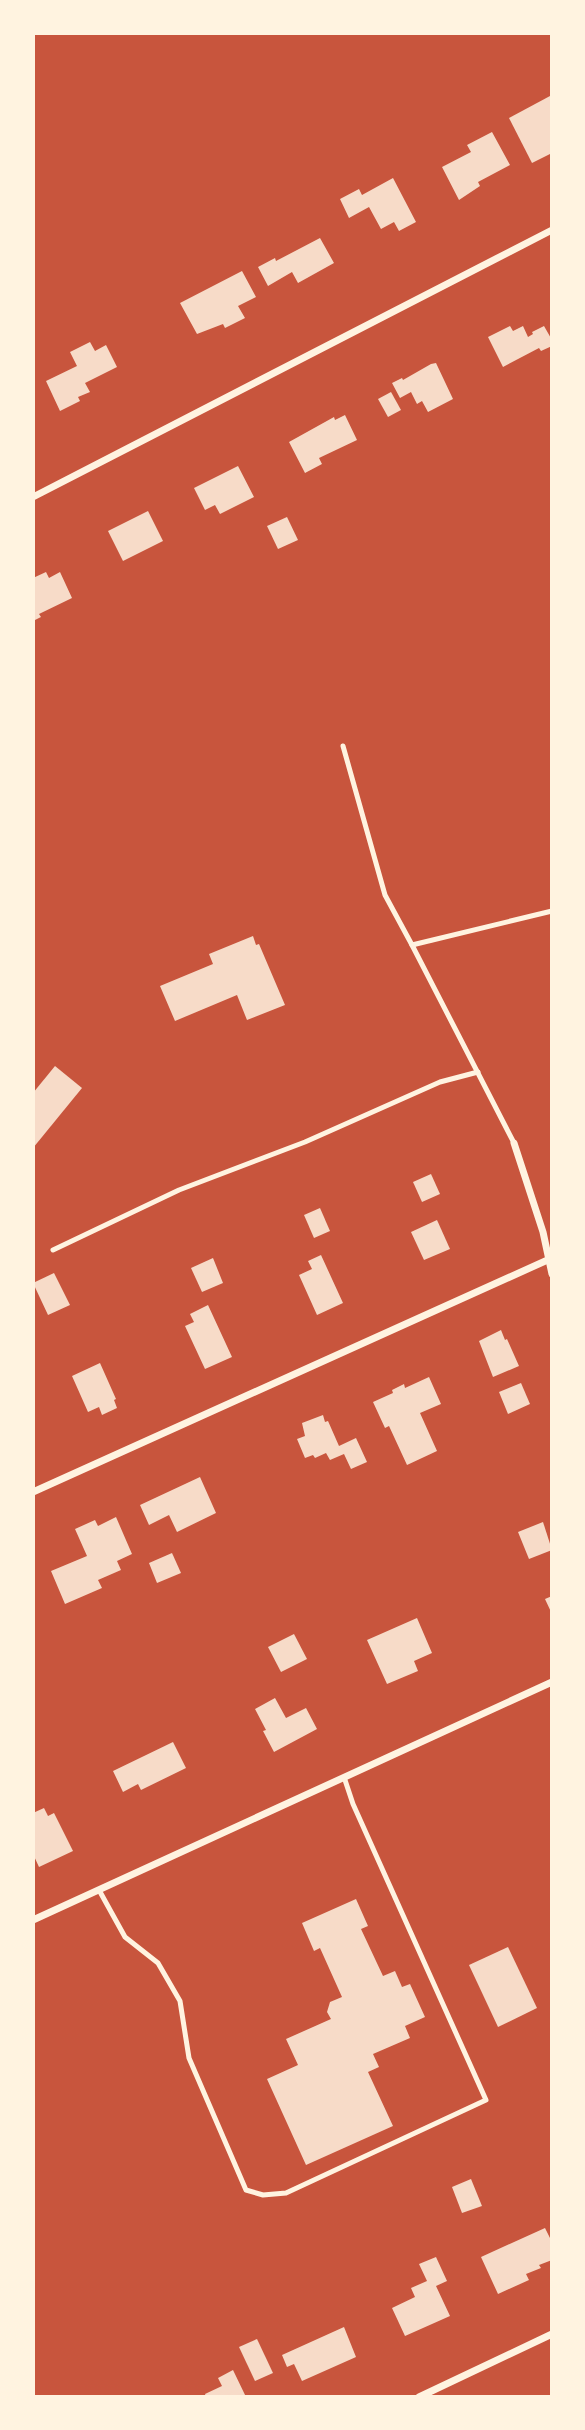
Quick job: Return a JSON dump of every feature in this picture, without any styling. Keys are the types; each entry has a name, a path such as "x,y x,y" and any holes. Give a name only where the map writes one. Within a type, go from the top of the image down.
{"street":[{"path":"33,497 552,230"},
{"path":"514,1143 543,1232 552,1274"},
{"path":"33,1492 550,1258"},
{"path":"33,1920 552,1682"},
{"path":"419,2397 552,2334"}],"lane":[{"path":"343,746 385,895 514,1143"},
{"path":"412,945 552,911"},
{"path":"53,1250 180,1190 305,1142 440,1082 478,1072"},
{"path":"99,1890 125,1937 158,1963 180,2001 189,2058 246,2190 263,2195 286,2193 486,2100 358,1816 344,1777"}],"building":[{"path":"550,96 552,153 532,163 509,118"},
{"path":"492,132 510,165 478,182 480,186 459,200 442,167 471,152 467,145"},
{"path":"393,178 416,222 399,231 394,222 381,229 369,207 349,218 340,199 359,189 362,195"},
{"path":"320,238 334,263 298,283 292,272 268,286 258,267 275,258 276,261"},
{"path":"242,271 256,297 238,306 245,318 225,328 223,324 197,334 180,303"},
{"path":"510,326 513,331 523,326 528,337 544,326 552,340 552,346 541,351 539,348 503,367 488,337"},
{"path":"90,342 95,351 106,345 117,367 85,383 90,392 78,397 80,401 60,411 46,381 77,366 70,352"},
{"path":"436,363 453,399 428,412 422,401 417,404 411,392 400,398 392,383"},
{"path":"391,392 401,410 388,417 378,399"},
{"path":"345,415 357,440 319,458 322,464 305,473 289,442 334,417 335,420"},
{"path":"238,466 254,497 220,514 215,505 205,510 194,488"},
{"path":"148,511 163,541 123,561 108,531"},
{"path":"287,517 298,540 278,549 267,526"},
{"path":"46,572 49,578 60,572 72,598 39,614 41,617 33,621 33,578"},
{"path":"253,936 285,1005 247,1020 237,995 175,1021 160,986 213,964 209,954"},
{"path":"55,1066 82,1088 33,1148 33,1093"},
{"path":"431,1174 440,1194 422,1202 413,1182"},
{"path":"320,1208 330,1231 314,1238 304,1215"},
{"path":"437,1220 450,1249 424,1260 411,1232"},
{"path":"321,1255 343,1303 317,1315 299,1275 312,1269 308,1261"},
{"path":"213,1258 223,1283 202,1292 191,1268"},
{"path":"54,1273 70,1305 48,1315 33,1283"},
{"path":"208,1305 232,1357 205,1369 185,1326 194,1322 190,1314"},
{"path":"501,1330 519,1366 493,1377 479,1341"},
{"path":"100,1363 116,1399 117,1408 102,1415 99,1407 88,1412 72,1376"},
{"path":"429,1377 441,1404 420,1413 437,1451 407,1465 389,1426 385,1428 373,1402 393,1393 392,1390 404,1384 405,1388"},
{"path":"521,1383 530,1404 508,1414 499,1392"},
{"path":"323,1415 339,1446 356,1438 367,1462 351,1469 344,1454 330,1460 326,1453 315,1458 313,1455 305,1458 297,1439 305,1436 302,1423"},
{"path":"200,1477 216,1513 177,1532 169,1515 149,1525 140,1505"},
{"path":"116,1517 132,1554 117,1561 121,1570 98,1580 102,1588 65,1604 51,1571 87,1556 75,1529 95,1520 98,1526"},
{"path":"543,1522 552,1550 529,1559 518,1532"},
{"path":"172,1553 181,1573 157,1583 149,1563"},
{"path":"552,1596 552,1614 545,1599"},
{"path":"417,1618 432,1653 414,1661 418,1671 387,1684 367,1640"},
{"path":"294,1634 307,1659 281,1672 268,1647"},
{"path":"275,1698 286,1718 306,1708 317,1729 274,1752 255,1709"},
{"path":"173,1742 186,1768 141,1790 138,1784 123,1792 113,1771"},
{"path":"44,1808 48,1816 54,1813 73,1851 39,1867 33,1854 33,1813"},
{"path":"356,1899 368,1926 361,1929 383,1976 395,1971 402,1987 410,1984 425,2017 405,2026 410,2038 373,2054 379,2067 368,2072 393,2126 306,2165 267,2079 298,2065 286,2039 331,2019 327,2012 330,2002 342,1997 320,1948 314,1951 302,1923"},
{"path":"508,1947 537,2008 498,2027 469,1965"},
{"path":"471,2179 482,2206 462,2213 452,2187"},
{"path":"545,2228 552,2242 552,2260 526,2274 529,2280 498,2294 481,2257"},
{"path":"436,2257 447,2281 436,2286 450,2316 405,2336 392,2308 415,2297 411,2288 427,2281 419,2264"},
{"path":"344,2327 356,2357 302,2381 294,2364 287,2367 282,2355"},
{"path":"257,2339 273,2373 255,2381 239,2347"},
{"path":"233,2370 246,2397 206,2397 205,2394 222,2386 218,2378"}]}
